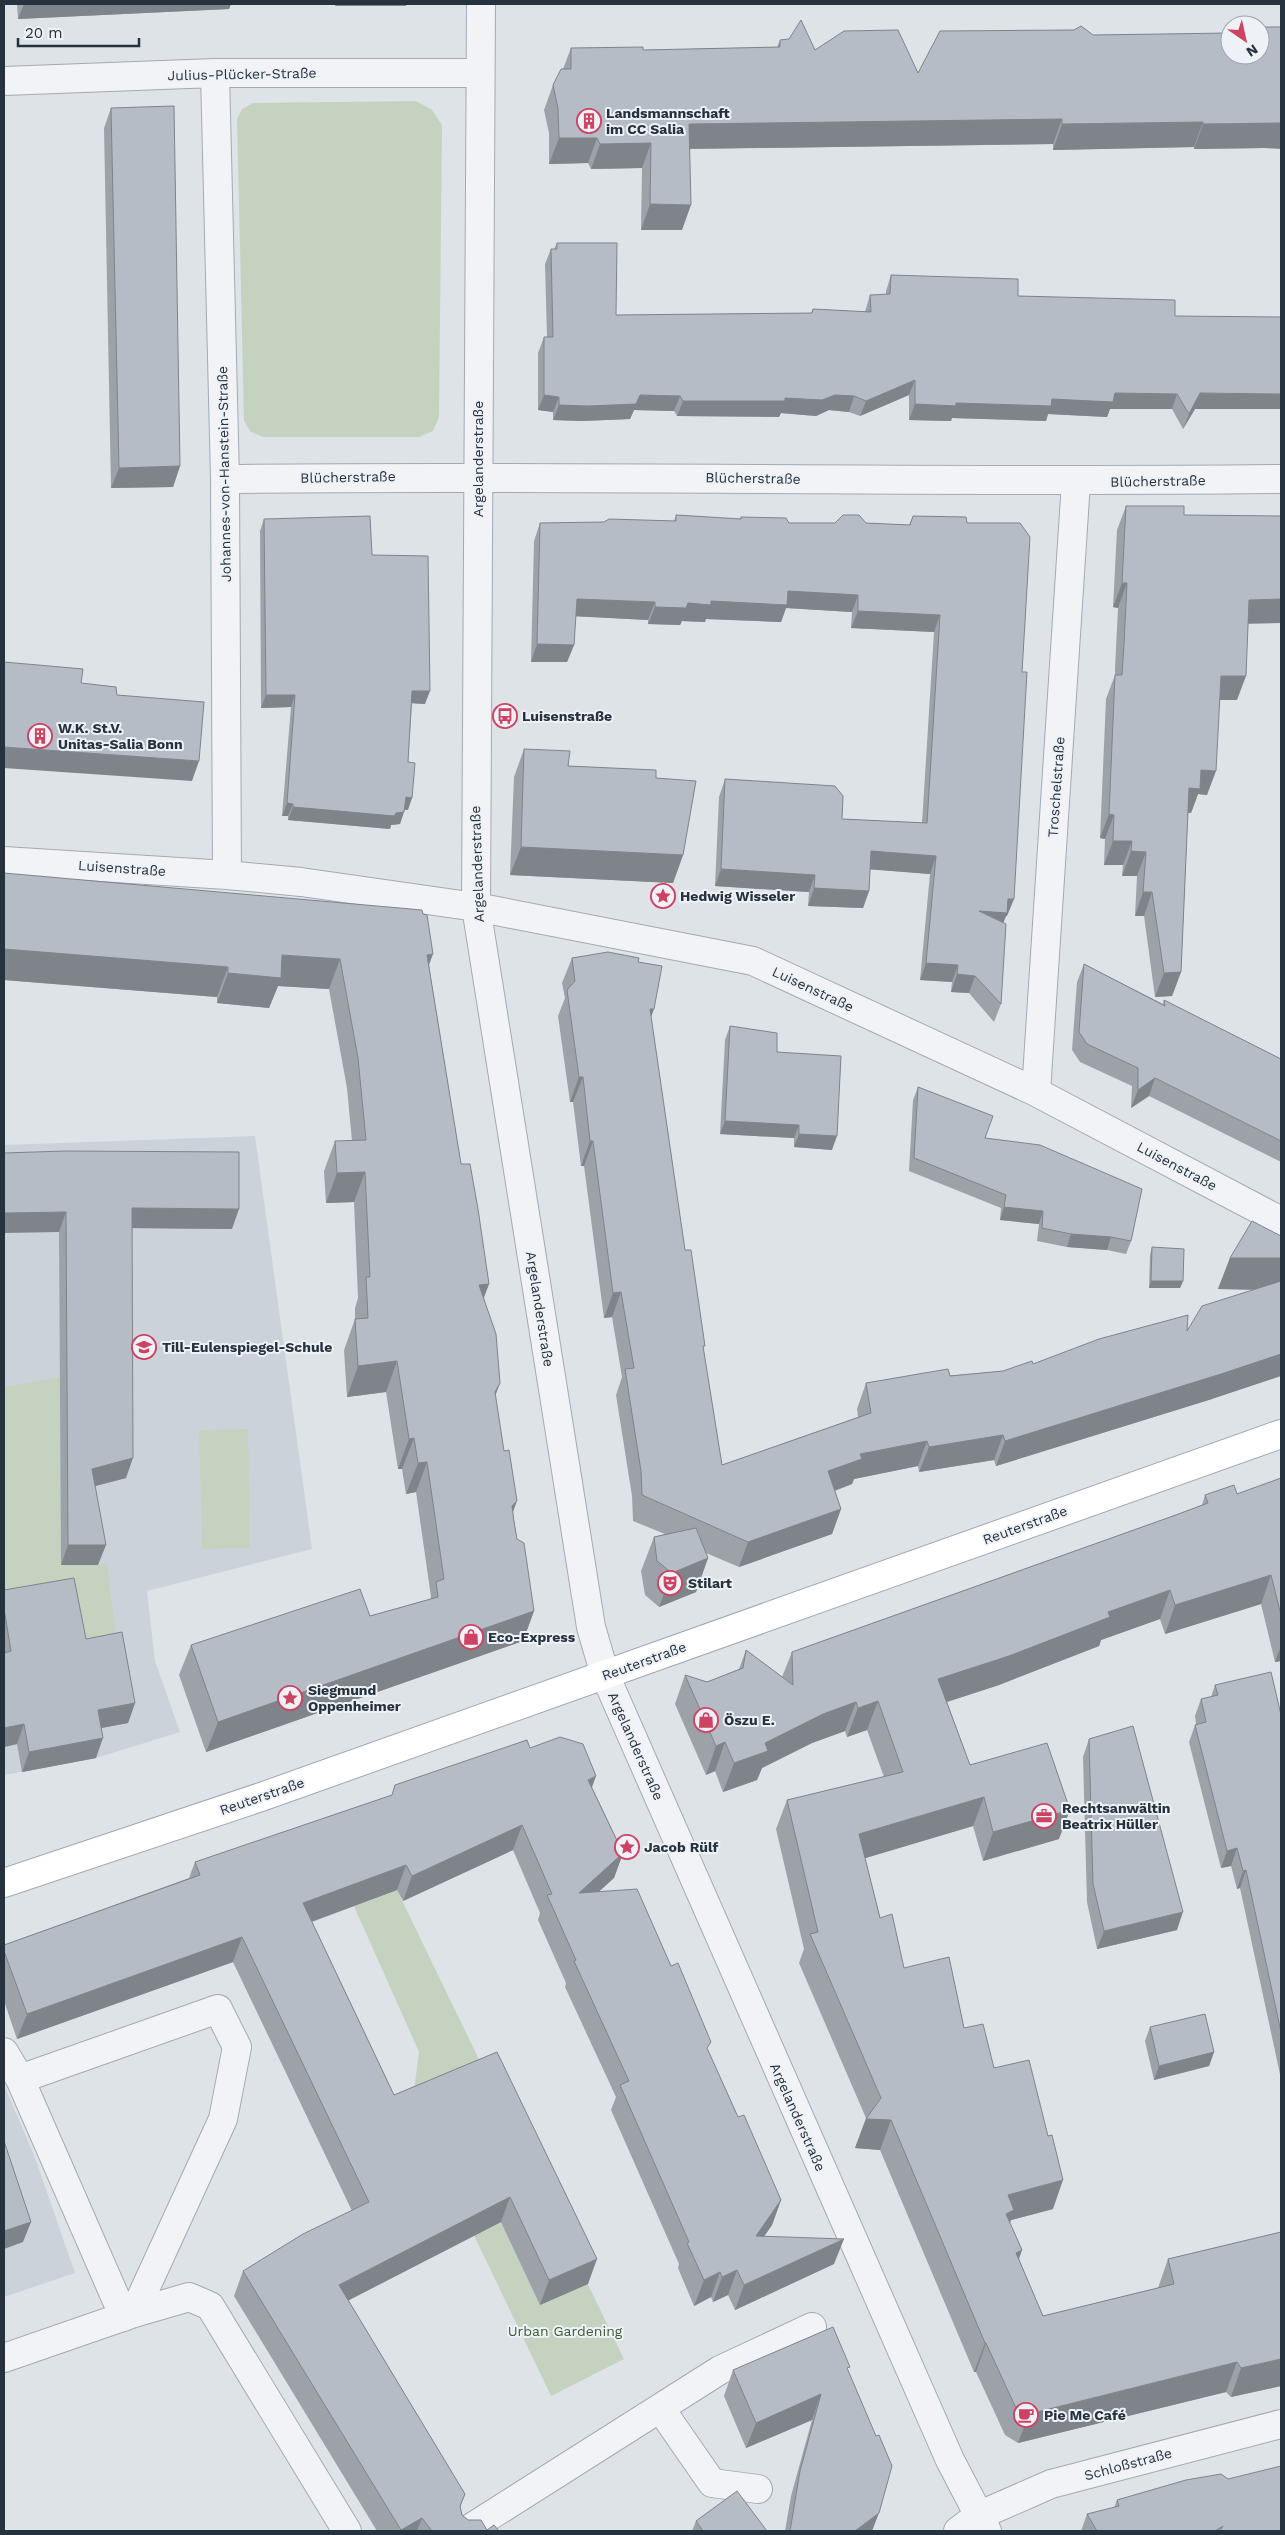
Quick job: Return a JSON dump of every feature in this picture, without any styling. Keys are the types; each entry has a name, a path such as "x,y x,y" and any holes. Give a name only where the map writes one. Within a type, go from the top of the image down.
{"main road":[{"name":"Reuterstraße","path":"4,1883 261,1797 1281,1434"}],"street":[{"path":"480,4 490,4"},
{"name":"Argelanderstraße","path":"480,4 476,907 591,1628 604,1675 946,2451 974,2526"},
{"name":"Julius-Plücker-Straße","path":"4,80 215,73 480,73"},
{"name":"Johannes-von-Hanstein-Straße","path":"215,73 225,478 227,875"},
{"name":"Blücherstraße","path":"225,478 478,476 1076,482 1281,479"},
{"name":"Troschelstraße","path":"1036,1092 1076,482"},
{"name":"Luisenstraße","path":"4,861 227,875 301,882 476,907 753,961 1036,1092 1281,1221"},
{"path":"20,2079 218,2009 237,2047 223,2119 129,2315"},
{"path":"4,2052 20,2079 129,2315"},
{"path":"4,2358 129,2315 189,2297 210,2306 347,2531"},
{"path":"466,2531 720,2370 812,2327"},
{"path":"660,2408 712,2484 758,2490"},
{"name":"Schloßstraße","path":"974,2526 1052,2484 1281,2424"}],"shaded area":[{"name":"Till-Eulenspiegel-Schule","path":"255,1136 312,1549 147,1591 155,1661 180,1732 96,1758 4,1775 4,1145"},
{"path":"4,2085 34,2155 75,2273 4,2297"}],"green space":[{"path":"416,101 432,110 442,125 439,417 433,431 419,437 263,437 251,432 244,421 237,119 242,109 253,103"},
{"path":"60,1377 61,1565 107,1564 117,1644 71,1654 4,1608 4,1387"},
{"path":"248,1429 250,1548 202,1549 199,1430"},
{"name":"Urban Gardening","path":"366,1826 624,2359 551,2396 412,2106 419,2052 324,1839"}],"building":[{"path":"801,20 815,50 844,31 898,30 918,73 940,31 1074,30 1081,26 1093,35 1220,33 1220,65 1270,65 1270,27 1281,27 1281,123 1062,124 1062,119 689,124 691,205 650,204 651,143 600,144 597,138 559,138 558,108 553,85 561,69 571,69 571,48 643,47 643,50 780,47 780,40 789,39"},
{"path":"174,106 180,466 119,468 111,108"},
{"path":"557,243 617,243 616,315 812,313 813,309 871,312 870,295 890,294 891,275 1018,279 1018,296 1175,300 1175,316 1281,317 1281,394 1200,393 1189,414 1177,394 1115,393 1113,402 1052,399 1051,406 956,403 956,406 915,404 915,380 866,401 854,396 835,395 822,400 785,398 785,401 683,401 680,396 640,395 636,404 559,405 559,397 544,395 544,337 553,337 551,249 557,249"},
{"path":"1126,506 1184,506 1184,515 1281,516 1281,599 1249,600 1246,676 1221,676 1216,771 1201,770 1200,789 1189,788 1181,972 1164,973 1152,892 1143,892 1146,852 1131,851 1132,841 1113,841 1114,815 1109,814 1115,675 1122,675 1124,644 1127,583 1122,583"},
{"path":"676,515 741,519 741,517 786,518 789,523 835,523 843,515 859,515 866,523 910,525 913,516 966,517 967,523 1020,523 1030,537 1022,672 1027,672 1014,899 1008,899 1007,913 979,911 1006,924 1001,1004 975,976 957,974 958,965 926,963 936,856 871,851 869,891 814,888 815,875 721,869 725,779 835,786 843,796 842,819 927,823 940,615 858,611 858,595 788,591 787,605 711,601 711,605 688,603 686,608 655,607 655,602 577,599 574,645 537,644 540,523 604,522 609,519 676,521"},
{"path":"370,516 372,555 428,556 430,691 412,691 408,762 415,763 412,798 406,797 404,812 396,813 394,816 293,807 293,804 287,803 295,695 266,695 264,519"},
{"path":"4,662 83,669 81,683 116,687 117,695 204,702 199,761 4,747"},
{"path":"524,749 570,751 568,766 656,770 656,778 696,781 683,855 521,847"},
{"path":"4,873 422,910 423,914 427,915 433,954 427,955 461,1164 470,1164 489,1284 479,1285 496,1334 500,1383 495,1392 504,1451 509,1450 517,1501 512,1506 514,1522 517,1539 524,1543 534,1611 218,1722 191,1645 360,1589 370,1616 438,1597 436,1582 444,1579 427,1462 418,1463 414,1438 409,1439 397,1361 358,1366 355,1319 368,1318 366,1277 370,1277 365,1172 337,1173 335,1141 366,1140 358,1058 340,959 282,955 281,978 228,973 228,967 4,949"},
{"path":"608,952 639,958 638,962 662,966 654,1009 650,1009 685,1250 691,1250 705,1346 703,1346 722,1465 871,1413 866,1383 948,1369 950,1376 1003,1371 1032,1361 1033,1364 1099,1339 1188,1315 1187,1331 1202,1306 1281,1281 1281,1354 1005,1441 1003,1435 929,1447 927,1441 860,1454 862,1459 828,1471 841,1509 748,1542 642,1495 641,1471 625,1369 634,1368 621,1292 613,1293 593,1141 590,1141 583,1077 579,1077 567,990 575,981 572,958"},
{"path":"1084,964 1165,1006 1164,1000 1281,1059 1281,1141 1155,1078 1138,1090 1138,1068 1087,1044 1079,1032"},
{"path":"730,1026 777,1033 777,1052 841,1056 837,1136 799,1134 799,1125 725,1121"},
{"path":"918,1087 993,1116 985,1138 1040,1145 1142,1189 1131,1241 1111,1237 1071,1234 1042,1228 1043,1211 1004,1207 1006,1195 914,1158"},
{"path":"65,1151 239,1152 239,1209 132,1208 133,1458 92,1469 106,1545 68,1545 66,1212 4,1213 4,1153"},
{"path":"1252,1221 1281,1236 1281,1258 1230,1258"},
{"path":"1152,1247 1184,1249 1183,1281 1151,1281"},
{"path":"1281,1478 1281,1615 1271,1575 1175,1605 1170,1590 1108,1612 1110,1617 1009,1656 938,1679 970,1765 1047,1743 1070,1810 993,1832 984,1797 859,1834 880,1918 892,1914 904,1968 949,1957 964,2028 983,2024 994,2068 1029,2060 1048,2136 1052,2135 1063,2180 1008,2195 1014,2210 1006,2214 1022,2250 1016,2253 1043,2316 1174,2284 1168,2259 1281,2232 1281,2359 1241,2368 1237,2362 1029,2414 1015,2406 985,2343 891,2120 866,2119 881,2098 810,1934 818,1932 787,1800 903,1772 878,1701 858,1708 856,1702 823,1714 765,1743 768,1751 734,1763 725,1742 716,1746 685,1675 707,1682 743,1668 746,1650 793,1685 792,1652 1208,1503 1205,1495 1234,1485 1237,1494"},
{"path":"696,1528 708,1558 672,1573 657,1561 654,1537"},
{"path":"74,1578 86,1639 122,1632 135,1703 98,1710 103,1738 29,1752 24,1724 4,1728 4,1653 11,1651 4,1609 4,1590"},
{"path":"1271,1672 1281,1715 1281,2032 1246,1870 1243,1871 1237,1848 1227,1851 1195,1725 1206,1722 1201,1699 1218,1695 1215,1685"},
{"path":"1133,1726 1183,1912 1104,1931 1093,1884 1089,1739"},
{"path":"560,1737 583,1744 596,1776 588,1780 623,1853 579,1893 637,1889 671,1966 678,1963 711,2042 707,2048 738,2117 744,2115 781,2200 756,2236 844,2239 744,2285 737,2270 722,2277 720,2272 704,2280 620,2085 629,2081 574,1961 576,1960 547,1895 552,1894 522,1825 412,1876 406,1865 303,1903 394,2095 497,2052 597,2259 549,2280 510,2197 339,2285 465,2494 460,2506 462,2515 468,2520 481,2520 487,2530 494,2525 499,2531 432,2531 422,2518 401,2530 243,2271 303,2234 369,2202 242,1937 27,2014 4,1951 4,1945 200,1875 195,1862 392,1795 395,1785 527,1740 530,1748"},
{"path":"1205,2014 1214,2052 1159,2066 1150,2027"},
{"path":"4,2141 31,2222 4,2231"},
{"path":"833,2327 850,2367 847,2368 876,2436 879,2435 892,2466 879,2513 855,2531 790,2531 800,2471 821,2394 756,2423 733,2370"},
{"path":"1281,2466 1281,2531 1220,2531 1223,2526 1215,2531 1097,2531 1087,2514 1119,2506 1117,2500 1186,2480 1221,2474 1228,2479"},
{"path":"737,2491 767,2531 703,2531 696,2521"}],"place":[{"name":"Landsmannschaft im CC Salia","path":"589,121"},
{"name":"Luisenstraße","path":"505,716"},
{"name":"W.K. St.V. Unitas-Salia Bonn","path":"40,736"},
{"name":"Hedwig Wisseler","path":"663,896"},
{"name":"Till-Eulenspiegel-Schule","path":"144,1347"},
{"name":"Stilart","path":"670,1583"},
{"name":"Eco-Express","path":"471,1637"},
{"name":"Siegmund Oppenheimer","path":"290,1698"},
{"name":"Öszu E.","path":"706,1720"},
{"name":"Rechtsanwältin Beatrix Hüller","path":"1044,1816"},
{"name":"Jacob Rülf","path":"627,1847"},
{"name":"Pie Me Café","path":"1026,2415"}]}
